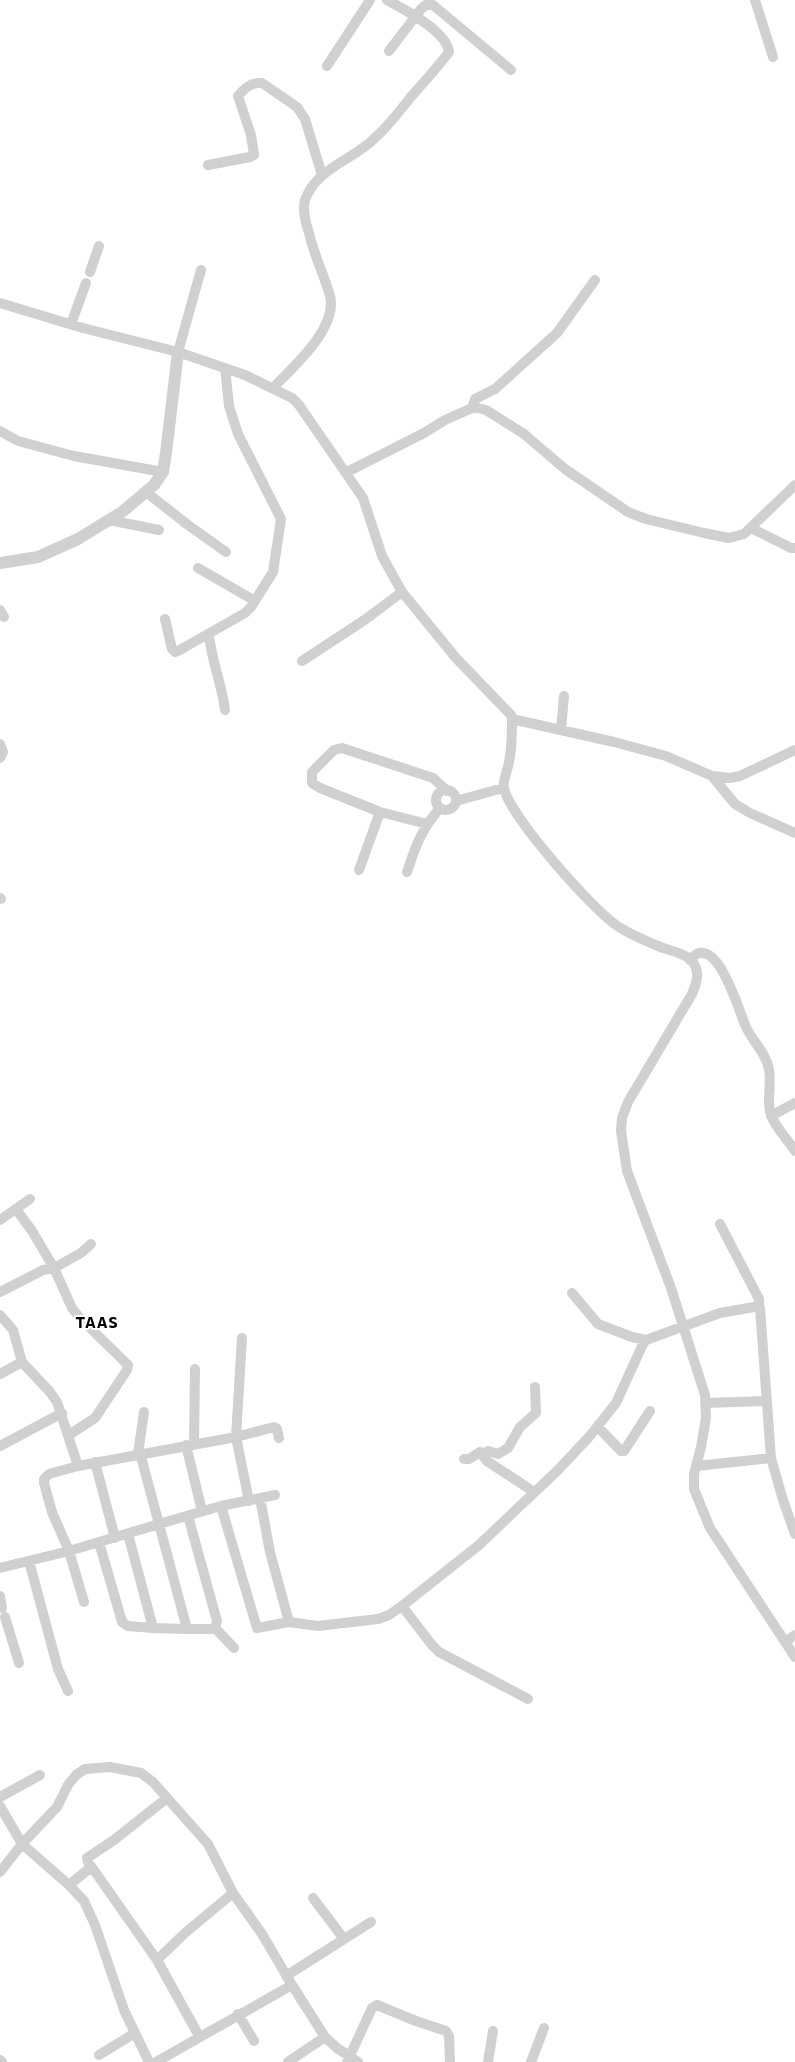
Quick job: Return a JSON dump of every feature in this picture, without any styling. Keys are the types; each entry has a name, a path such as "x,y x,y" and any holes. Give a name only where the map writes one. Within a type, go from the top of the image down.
{"street":[{"path":"327,66 370,0"},
{"path":"273,388 316,341 328,322 332,308 322,271 311,244 305,216 304,202 311,188 322,175 352,157 375,139 449,52 449,46 444,39 416,17 387,0"},
{"path":"755,0 773,57"},
{"path":"389,52 424,7 433,5 511,70"},
{"path":"208,165 254,155 251,135 238,96 243,89 251,84 262,83 297,107 305,119 322,175"},
{"path":"90,272 99,246"},
{"path":"0,563 26,560 49,553 78,539 109,520 154,485 162,472 178,352 201,270"},
{"path":"472,408 475,399 495,389 557,333 595,280"},
{"path":"71,324 86,283"},
{"path":"0,303 71,324 178,352 225,368 245,375 273,388 299,405 347,472 363,498 382,556 402,592 441,641 510,715 512,720 510,760 503,788 512,807 522,822 561,869 609,921 625,931 683,955 690,960 697,969 695,986 680,1016 635,1087 622,1118 621,1131 627,1171 684,1328 706,1403 706,1418 697,1466 694,1474 694,1488 707,1523 791,1638 795,1657"},
{"path":"165,619 172,649 175,652 209,634 250,607 273,572 280,519 238,434 229,406 225,368"},
{"path":"347,472 472,408 486,410 524,434 565,469 628,512 646,519 730,538 744,534 795,485"},
{"path":"0,431 18,441 74,456 162,472"},
{"path":"146,492 226,552"},
{"path":"109,520 159,530"},
{"path":"751,528 791,548 795,548"},
{"path":"198,568 250,607"},
{"path":"302,661 366,619 402,592"},
{"path":"209,634 211,653 221,683 225,710"},
{"path":"561,730 564,696"},
{"path":"512,720 614,742 666,756 712,776 730,778 743,776 795,750"},
{"path":"0,744 3,752 0,758"},
{"path":"427,824 380,812 320,788 312,783 312,772 334,750 342,748 433,778 447,791 452,793 456,801"},
{"path":"712,776 736,804 750,813 795,833"},
{"path":"447,791 438,794 437,804 440,808 449,810 456,801 503,788"},
{"path":"407,872 418,839 427,824 440,808"},
{"path":"359,870 380,812"},
{"path":"690,960 699,952 710,956 721,969 747,1029 765,1056 770,1070 771,1116 795,1151"},
{"path":"771,1116 795,1103"},
{"path":"0,1220 30,1199"},
{"path":"16,1209 32,1230 54,1268 72,1308 79,1317 128,1365 127,1370 99,1414 92,1422 69,1436"},
{"path":"720,1224 758,1299 762,1326 771,1458 782,1500 795,1534"},
{"path":"0,1292 43,1270 54,1268 82,1253 91,1244"},
{"path":"572,1293 598,1324 632,1337 646,1340 684,1328 720,1313 759,1307"},
{"path":"0,1315 13,1330 22,1362 50,1392 62,1414 78,1466"},
{"path":"242,1338 236,1438 249,1501"},
{"path":"220,1506 257,1628 289,1622 318,1626 378,1619 389,1615 479,1545 558,1470 598,1427 616,1403 646,1340"},
{"path":"0,1374 22,1362"},
{"path":"195,1369 190,1444 202,1511"},
{"path":"482,1455 488,1451 498,1454 505,1451 520,1427 534,1415 536,1411 535,1387"},
{"path":"706,1403 766,1401"},
{"path":"598,1427 621,1451 624,1451 650,1411"},
{"path":"144,1412 139,1454 160,1524 187,1629"},
{"path":"0,1446 62,1414"},
{"path":"84,1602 70,1551 50,1506 44,1479 49,1474 95,1462 190,1444 236,1438 274,1427 277,1429 279,1438"},
{"path":"464,1459 469,1459 478,1452 487,1461 534,1492"},
{"path":"697,1466 771,1458"},
{"path":"95,1462 115,1538"},
{"path":"0,1568 70,1551 220,1506 275,1495"},
{"path":"260,1498 270,1552 289,1622"},
{"path":"188,1516 217,1621 215,1628"},
{"path":"128,1534 153,1628"},
{"path":"99,1542 122,1622 128,1626 153,1628 215,1628 234,1648"},
{"path":"29,1561 58,1669 68,1692"},
{"path":"0,1596 19,1663"},
{"path":"402,1606 439,1652 528,1698"},
{"path":"0,1872 22,1844 57,1808 66,1789 76,1775 85,1769 110,1767 128,1769 146,1776 208,1844 233,1893 262,1934 289,1981 325,2037 336,2048 351,2060 372,2008 377,2005 416,2021 446,2030 449,2036 450,2062"},
{"path":"0,1797 40,1775"},
{"path":"167,1798 111,1842 87,1858 91,1866 157,1960 199,2036"},
{"path":"0,1807 22,1844 69,1885 84,1901 93,1919 124,2010 149,2062"},
{"path":"69,1885 91,1866"},
{"path":"157,1960 186,1932 233,1893"},
{"path":"313,1898 344,1939"},
{"path":"156,2062 243,2012 289,1981 344,1939 371,1922"},
{"path":"243,2012 254,2041"},
{"path":"531,2062 544,2028"},
{"path":"488,2062 493,2032"},
{"path":"99,2055 135,2033"},
{"path":"288,2062 325,2037"}],"district":[{"name":"TAAS","path":"97,1322"}]}
